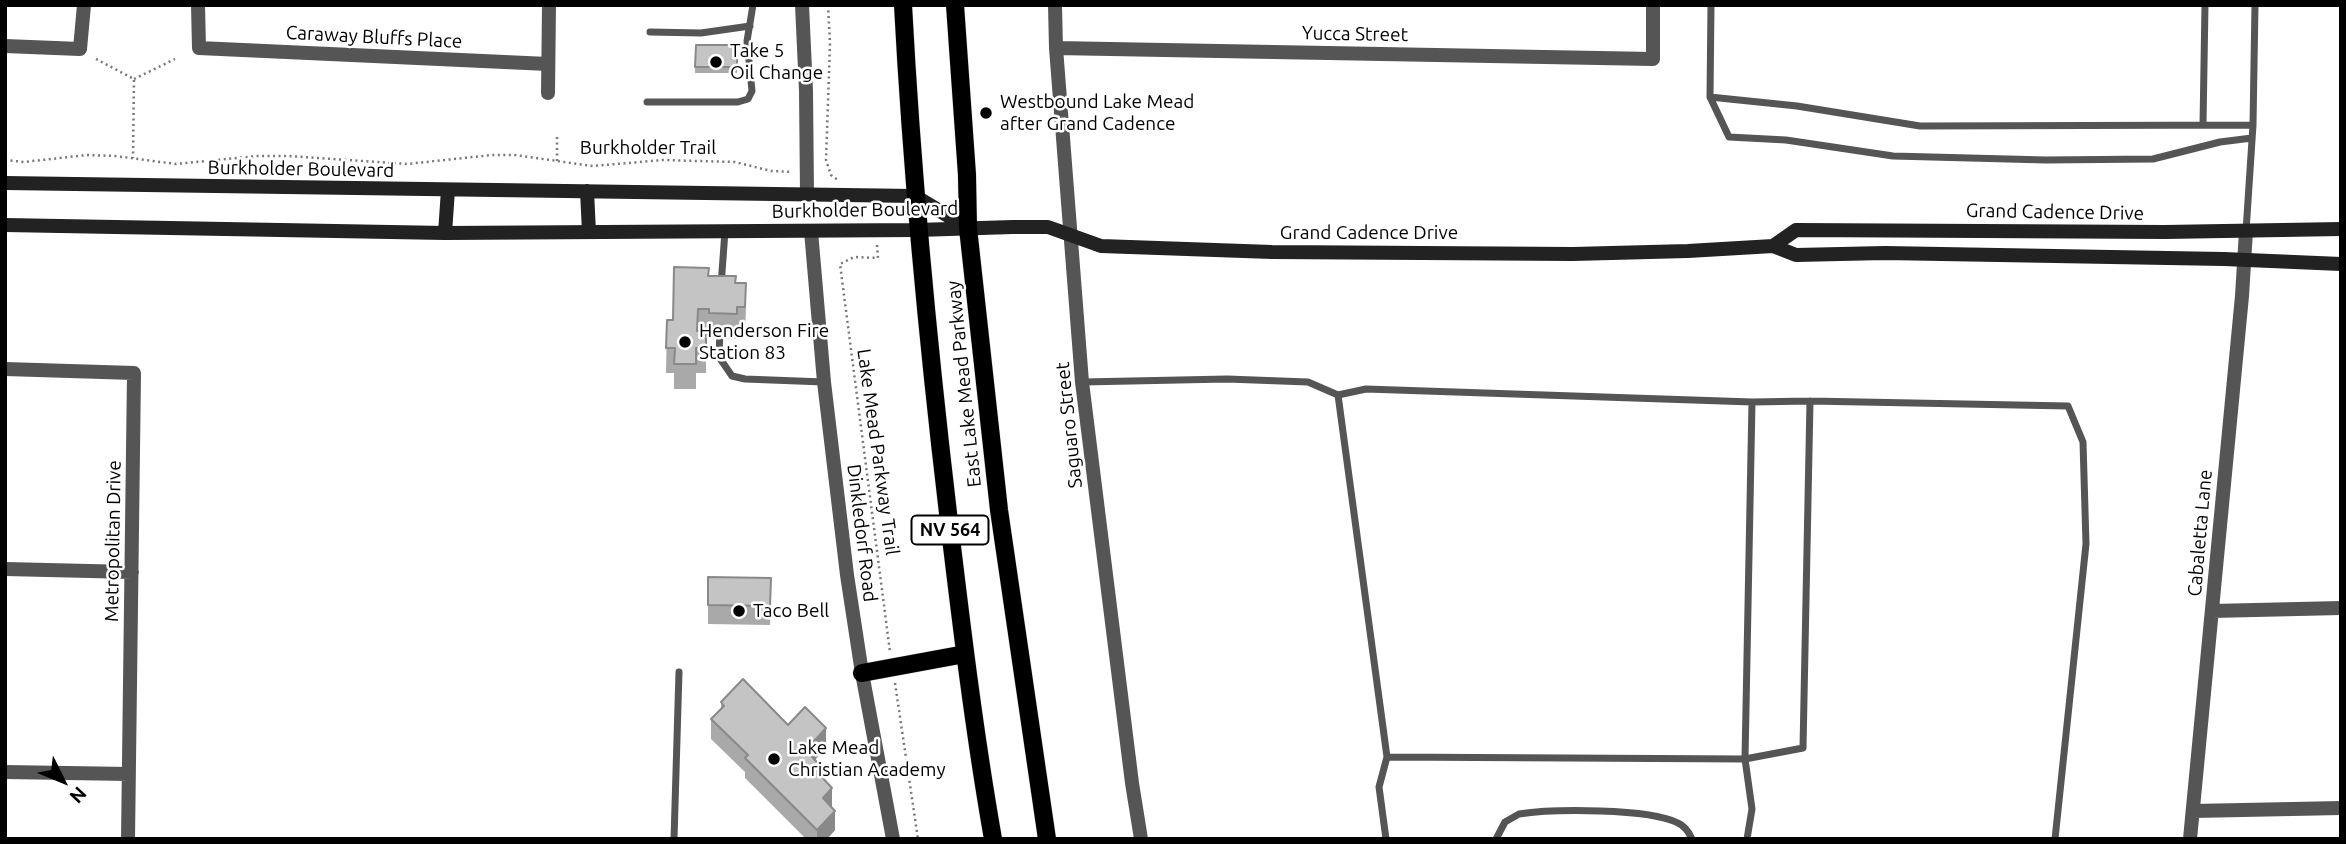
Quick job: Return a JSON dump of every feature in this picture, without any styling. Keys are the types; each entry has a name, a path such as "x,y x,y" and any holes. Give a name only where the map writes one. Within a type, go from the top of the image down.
{"main road":[{"name":"East Lake Mead Parkway","path":"903,5 917,230 965,654 993,839"},
{"name":"East Lake Mead Parkway","path":"955,5 968,228 999,510 1047,839"},
{"name":"Burkholder Boulevard","path":"5,183 915,196 968,228"},
{"path":"445,233 448,190"},
{"path":"587,191 589,232"},
{"name":"Burkholder Boulevard","path":"5,225 445,233 968,228"},
{"name":"Grand Cadence Drive","path":"968,228 1048,228 1101,246 1272,251 1573,254 1773,246 1796,255 1885,253 2341,264"},
{"name":"Grand Cadence Drive","path":"1773,246 1796,230 2341,229"},
{"path":"862,673 965,654"}],"street":[{"path":"5,46 80,49 84,5"},
{"name":"Caraway Bluffs Place","path":"198,5 199,48 548,64"},
{"path":"548,93 549,5"},
{"path":"802,5 807,193"},
{"name":"Saguaro Street","path":"1055,5 1082,382 1141,839"},
{"name":"Yucca Street","path":"1056,48 1653,59 1653,5"},
{"name":"Dinkledorf Road","path":"811,231 824,382 847,575 893,839"},
{"name":"Cabaletta Lane","path":"2190,839 2246,231"},
{"name":"Metropolitan Drive","path":"5,369 134,373 128,839"},
{"path":"5,569 132,572"},
{"path":"2212,611 2341,608"},
{"path":"5,772 128,774"},
{"path":"2193,811 2341,808"}],"lane":[{"path":"647,102 737,102 747,99 752,91 747,41 753,5"},
{"path":"1711,5 1710,97 1729,137 1786,140 1893,156 2046,160 2153,159 2220,142 2252,138"},
{"path":"2203,125 2205,5"},
{"path":"2246,231 2253,125 2255,5"},
{"path":"650,32 701,33 750,26"},
{"path":"1710,97 1797,106 1920,126 2253,125"},
{"path":"720,301 725,231"},
{"path":"720,314 719,357 732,376 745,379 824,382"},
{"path":"1082,382 1227,379 1308,382 1338,395 1366,389 1752,402 2067,406 2083,442 2086,544 2055,839"},
{"path":"1338,395 1387,757 1379,787 1386,839"},
{"path":"1387,757 1745,759 1803,748 1810,401"},
{"path":"1747,839 1752,808 1745,759 1752,402"},
{"path":"674,839 679,672"},
{"path":"1496,839 1505,822 1519,814 1626,811 1676,822 1689,832 1692,839"}],"path":[{"path":"828,5 830,44 826,160 831,175 839,180"},
{"path":"96,59 134,79"},
{"path":"134,79 175,59"},
{"path":"133,158 134,79"},
{"path":"557,136 557,161"},
{"name":"Burkholder Trail","path":"5,160 24,162 87,155 176,164 257,156 407,164 514,155 593,166 663,160 735,162 771,171 831,175"},
{"name":"Lake Mead Parkway Trail","path":"878,258 854,257 838,264 889,644"},
{"path":"895,684 918,839"}],"building":[{"path":"696,45 737,45 737,67 695,67"},
{"path":"674,267 709,268 708,276 736,276 735,283 746,283 745,307 737,307 737,314 709,313 709,309 698,309 697,331 706,331 706,348 696,348 696,364 674,364 675,348 666,348 667,320 673,320"},
{"path":"708,577 771,578 770,606 708,605"},
{"name":"Lake Mead Christian Academy","path":"743,679 788,725 805,707 826,728 806,750 824,770 820,775 832,788 823,798 835,811 817,830 745,758 748,755 711,719 724,706 721,702"}],"place":[{"name":"Take 5 Oil Change","path":"716,62"},
{"name":"Westbound Lake Mead after Grand Cadence","path":"986,113"},
{"name":"Henderson Fire Station 83","path":"685,342"},
{"name":"Taco Bell","path":"739,611"},
{"name":"Lake Mead Christian Academy","path":"774,759"}]}
